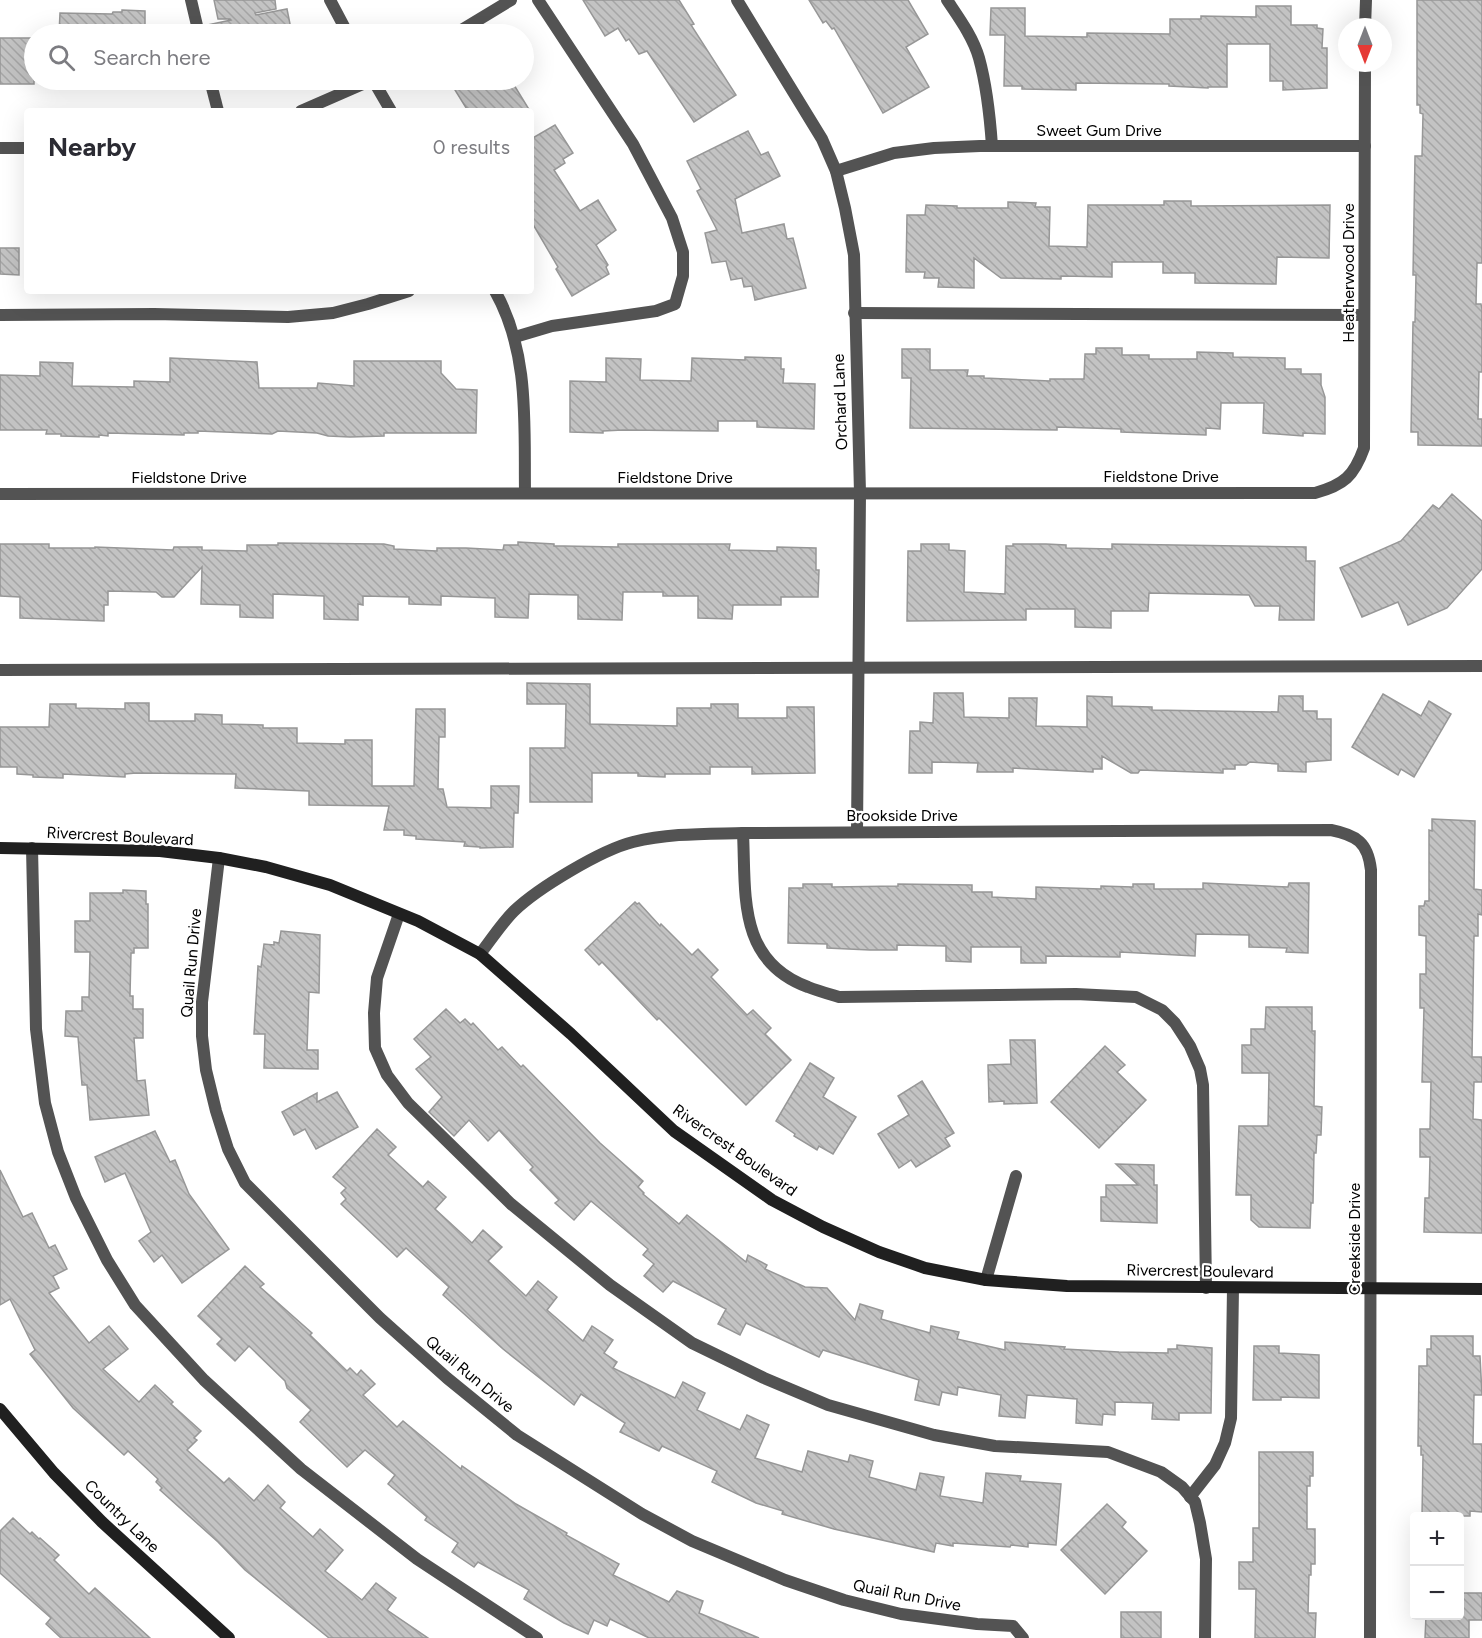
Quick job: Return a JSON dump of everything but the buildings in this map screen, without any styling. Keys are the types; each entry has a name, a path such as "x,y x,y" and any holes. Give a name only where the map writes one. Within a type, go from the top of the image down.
{"street":[{"path":"191,0 197,24"},
{"path":"330,0 343,24"},
{"path":"471,24 511,0"},
{"path":"515,337 552,326 656,311 675,304 683,276 683,252 672,218 633,144 538,0"},
{"name":"Orchard Lane","path":"738,0 822,139 836,171 854,255 860,493 857,832"},
{"path":"947,0 961,20 978,56 989,106 992,146"},
{"path":"1365,18 1366,0"},
{"name":"Heatherwood Drive","path":"1347,479 1358,465 1364,448 1365,72"},
{"path":"213,90 217,108"},
{"path":"310,108 351,90"},
{"path":"378,90 389,108"},
{"name":"Sweet Gum Drive","path":"836,171 894,153 934,148 1365,146"},
{"path":"0,148 24,148"},
{"path":"0,315 154,314 288,317 333,313 400,294"},
{"path":"496,294 515,337 522,366 525,494"},
{"path":"854,313 1364,315"},
{"name":"Fieldstone Drive","path":"0,494 1315,493 1332,488 1347,479"},
{"path":"0,670 1482,666"},
{"name":"Brookside Drive","path":"480,954 514,911 547,886 587,862 631,842 690,834 1331,830 1349,834 1362,843"},
{"path":"743,833 747,918 753,937 771,963 783,974 806,987 839,997 1076,994 1136,997 1162,1010 1175,1023 1190,1046 1200,1069 1203,1085 1206,1288"},
{"name":"Creekside Drive","path":"1362,843 1370,858 1371,870 1370,1638"},
{"name":"Rivercrest Boulevard","path":"0,848 160,851 219,858 266,867 330,885 399,914 480,954 571,1034 674,1131 772,1200 823,1227 879,1252 925,1268 986,1280 1067,1286 1482,1289"},
{"path":"32,848 36,1029 45,1103 58,1152 76,1198 107,1260 135,1305 204,1380 301,1469 417,1559 537,1638"},
{"name":"Quail Run Drive","path":"219,858 202,1002 202,1036 213,1101 228,1149 244,1183 372,1310 447,1378 517,1435 642,1514 692,1541 784,1580 844,1600 901,1614 977,1624 1013,1626 1023,1638"},
{"path":"399,914 377,978 374,1013 375,1048 387,1075 408,1103 512,1204 610,1285 692,1343 764,1378 828,1405 934,1435 995,1446 1108,1452 1161,1472 1182,1488 1195,1502 1206,1558 1205,1638"},
{"path":"986,1280 1016,1176"},
{"path":"1190,1497 1215,1465 1225,1443 1231,1419 1233,1288"},
{"name":"Country Lane","path":"0,1409 54,1473 102,1522 229,1638"}]}
